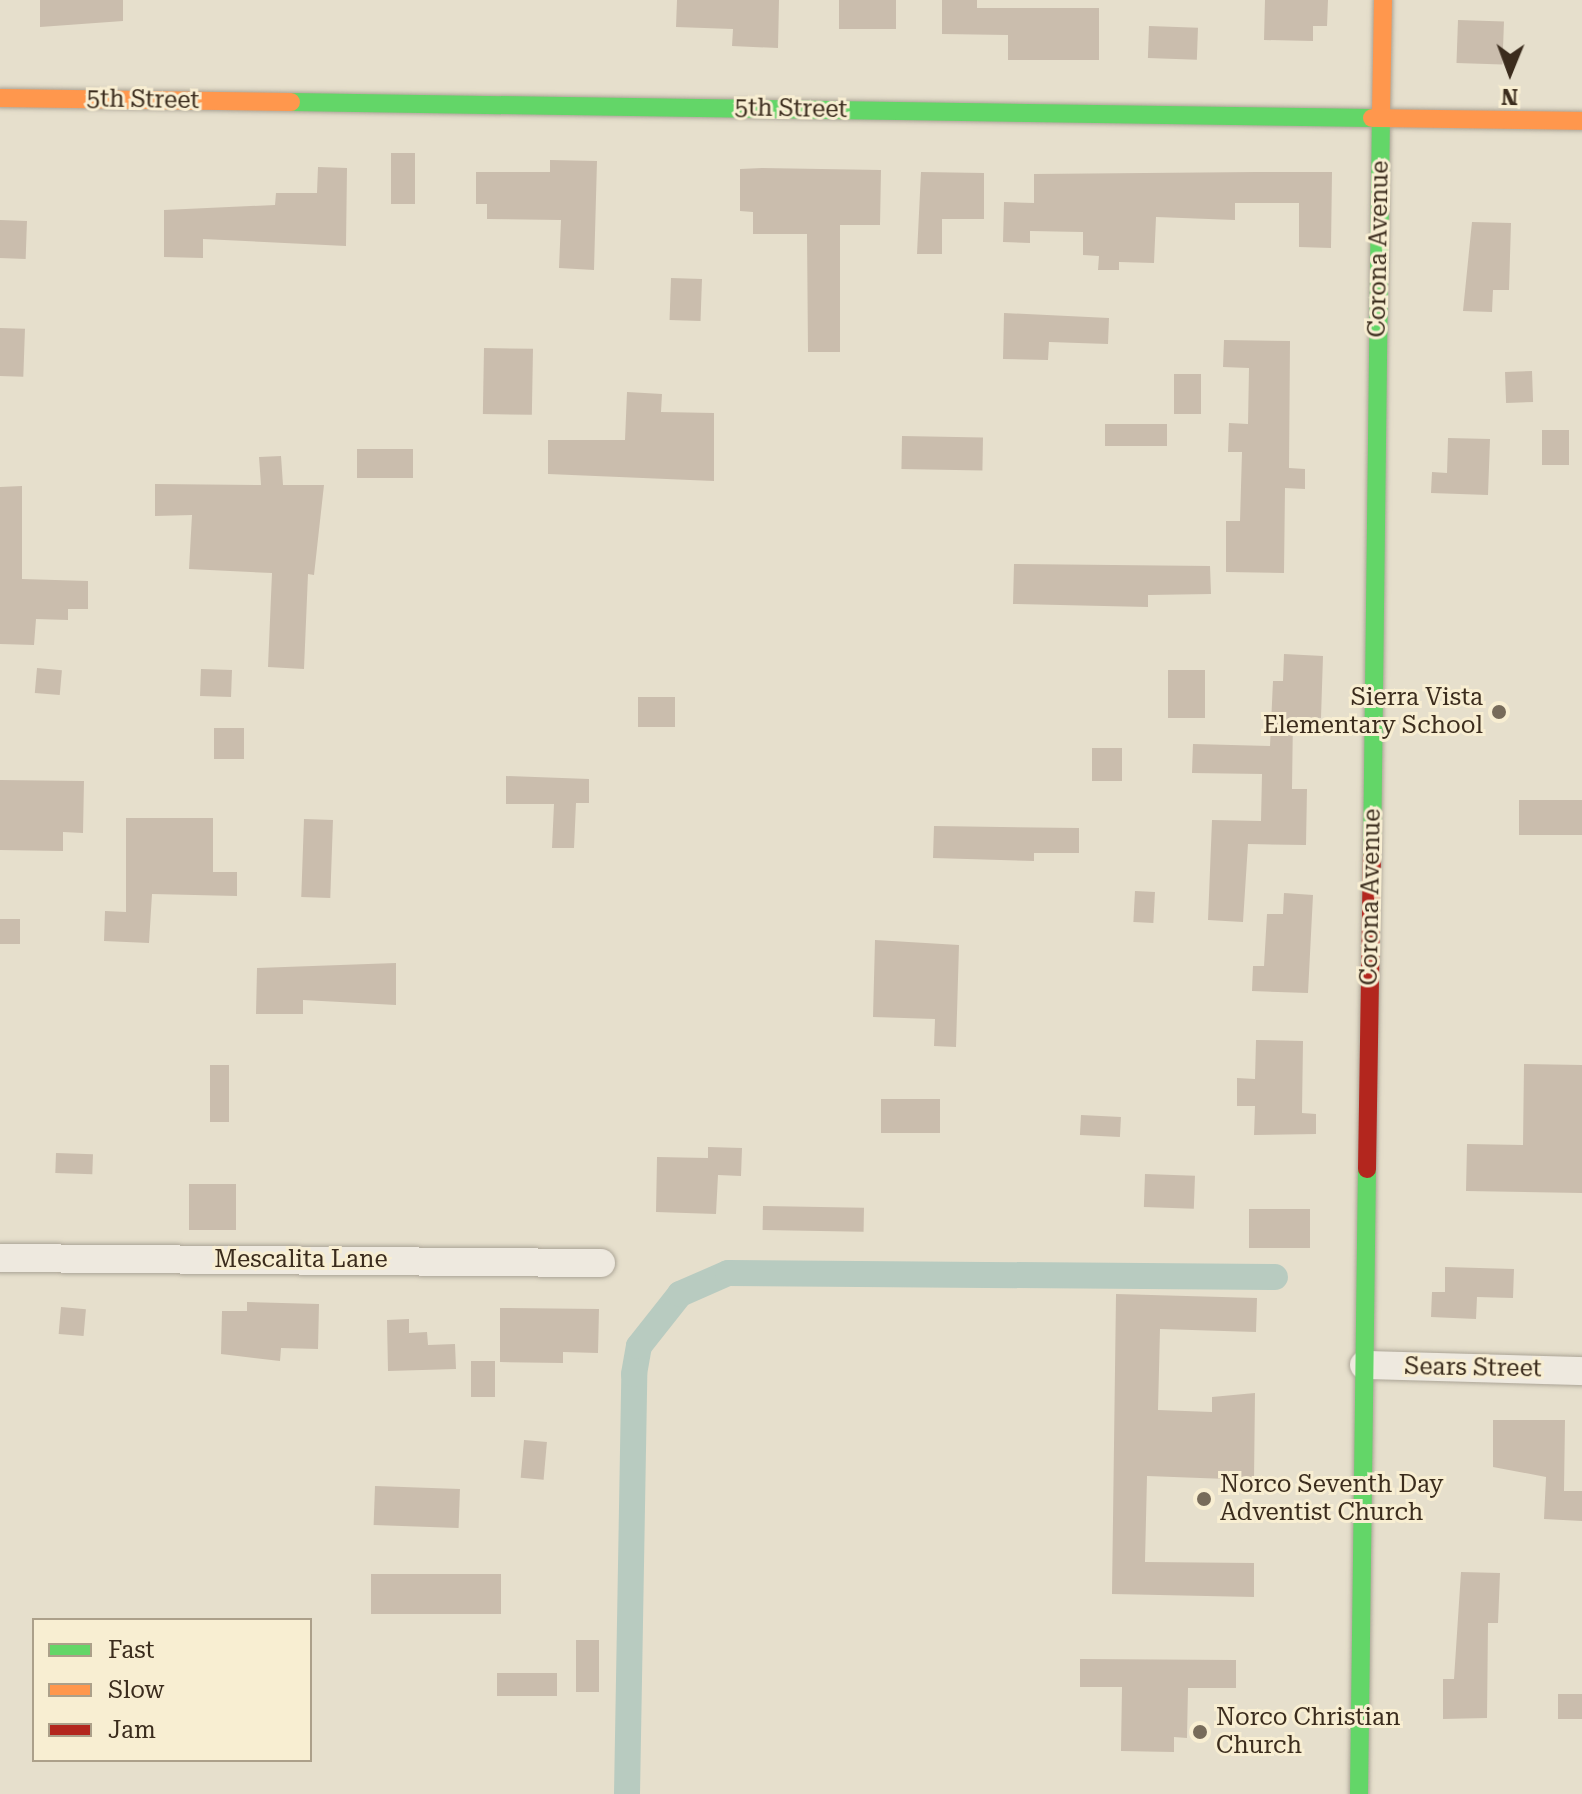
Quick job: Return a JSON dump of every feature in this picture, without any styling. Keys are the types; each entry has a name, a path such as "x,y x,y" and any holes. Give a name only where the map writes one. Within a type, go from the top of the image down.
{"street":[{"name":"Corona Avenue","path":"1359,1794 1383,0"},
{"name":"5th Street","path":"0,98 1582,121"},
{"name":"Mescalita Lane","path":"0,1258 601,1263"},
{"name":"Sears Street","path":"1364,1365 1582,1371"}],"building":[{"path":"40,0 123,0 123,21 40,27"},
{"path":"677,0 779,0 778,48 732,46 733,29 676,27"},
{"path":"839,0 896,0 896,29 839,29"},
{"path":"942,0 977,0 977,8 1099,8 1099,60 1008,60 1008,35 942,34"},
{"path":"1265,0 1328,0 1327,26 1313,26 1313,41 1264,40"},
{"path":"1458,20 1504,22 1502,65 1456,63"},
{"path":"1149,26 1198,28 1197,60 1148,58"},
{"path":"391,153 415,153 415,204 391,204"},
{"path":"550,160 597,161 594,270 559,268 561,220 487,219 487,204 476,204 476,172 550,172"},
{"path":"318,167 347,168 346,246 203,239 203,258 164,257 164,210 275,205 276,193 317,193"},
{"path":"740,169 881,170 880,225 840,225 840,352 808,352 807,234 753,234 753,212 740,211"},
{"path":"921,172 984,173 984,219 942,219 942,254 917,254"},
{"path":"1332,172 1331,248 1299,247 1299,203 1235,203 1235,220 1156,217 1154,263 1119,262 1119,270 1098,270 1099,256 1083,255 1083,232 1030,231 1030,243 1003,242 1004,202 1034,203 1034,174"},
{"path":"0,220 27,221 26,259 0,258"},
{"path":"1472,222 1511,223 1509,290 1493,290 1492,312 1463,311"},
{"path":"671,278 702,279 701,321 670,320"},
{"path":"1004,313 1109,318 1108,344 1049,342 1048,360 1003,359"},
{"path":"0,328 25,329 23,377 0,376"},
{"path":"1224,340 1290,341 1289,468 1305,469 1305,489 1285,488 1284,573 1226,572 1226,521 1240,521 1242,452 1228,452 1229,423 1248,424 1249,368 1223,367"},
{"path":"484,348 533,349 532,415 483,414"},
{"path":"1532,371 1533,402 1506,403 1505,372"},
{"path":"1174,374 1201,374 1201,414 1174,414"},
{"path":"627,392 662,394 661,412 714,413 714,481 548,474 548,440 625,440"},
{"path":"1105,424 1167,424 1167,446 1105,446"},
{"path":"1542,430 1569,430 1569,465 1542,465"},
{"path":"902,436 983,437 982,470 901,469"},
{"path":"1448,438 1490,439 1488,495 1431,493 1432,472 1447,473"},
{"path":"357,449 413,449 413,478 357,478"},
{"path":"281,456 283,485 324,485 314,575 308,574 304,669 268,667 272,573 189,569 192,515 155,516 155,484 261,485 259,457"},
{"path":"22,486 22,579 88,581 88,609 68,609 68,620 36,619 34,645 0,644 0,487"},
{"path":"1014,564 1210,566 1211,594 1148,595 1148,607 1013,604"},
{"path":"1284,654 1323,656 1321,718 1293,717 1292,789 1307,789 1306,845 1248,844 1243,922 1208,920 1212,820 1261,821 1262,774 1192,773 1193,744 1270,746 1273,681 1283,681"},
{"path":"37,668 62,670 60,695 35,693"},
{"path":"201,669 232,670 231,697 200,696"},
{"path":"1168,670 1205,670 1205,718 1168,718"},
{"path":"638,697 675,697 675,727 638,727"},
{"path":"214,728 244,728 244,759 214,759"},
{"path":"1092,748 1122,748 1122,781 1092,781"},
{"path":"506,776 589,779 589,803 576,803 574,848 552,848 554,804 506,804"},
{"path":"0,780 84,781 83,833 63,832 63,851 0,850"},
{"path":"1519,800 1582,800 1582,835 1519,835"},
{"path":"126,818 213,818 213,872 237,872 237,896 152,894 149,943 104,941 105,911 126,912"},
{"path":"304,819 333,820 330,898 301,897"},
{"path":"934,826 1079,828 1079,853 1034,853 1034,861 933,858"},
{"path":"1135,891 1155,892 1153,923 1133,922"},
{"path":"1284,893 1313,895 1308,993 1252,991 1253,966 1264,966 1267,914 1283,914"},
{"path":"0,919 20,919 20,944 0,944"},
{"path":"875,940 959,945 956,1047 934,1046 935,1019 873,1017"},
{"path":"396,963 396,1005 303,1000 303,1014 256,1014 257,968"},
{"path":"1256,1040 1303,1041 1302,1113 1316,1114 1316,1134 1254,1135 1255,1106 1237,1106 1237,1078 1255,1079"},
{"path":"1524,1064 1582,1065 1582,1193 1466,1191 1467,1144 1523,1145"},
{"path":"210,1065 229,1065 229,1122 210,1122"},
{"path":"881,1099 940,1099 940,1133 881,1133"},
{"path":"1081,1115 1121,1117 1120,1137 1080,1135"},
{"path":"708,1147 742,1148 741,1176 718,1175 716,1214 656,1212 657,1157 708,1158"},
{"path":"56,1153 93,1154 92,1174 55,1173"},
{"path":"1145,1174 1195,1176 1194,1209 1144,1207"},
{"path":"189,1184 236,1184 236,1230 189,1230"},
{"path":"763,1206 864,1208 864,1232 763,1230"},
{"path":"1249,1209 1310,1209 1310,1248 1249,1248"},
{"path":"1445,1267 1514,1269 1513,1298 1477,1297 1476,1319 1431,1317 1432,1292 1445,1292"},
{"path":"1116,1294 1257,1298 1256,1332 1160,1329 1158,1410 1212,1412 1212,1397 1255,1393 1254,1480 1147,1476 1145,1562 1254,1563 1254,1597 1112,1594"},
{"path":"247,1302 319,1304 318,1349 281,1348 280,1361 221,1354 222,1311 247,1311"},
{"path":"61,1307 86,1309 84,1336 59,1334"},
{"path":"500,1308 599,1309 598,1353 563,1352 563,1363 500,1362"},
{"path":"409,1319 409,1333 427,1332 428,1345 455,1344 456,1369 388,1371 387,1320"},
{"path":"471,1361 495,1361 495,1397 471,1397"},
{"path":"1493,1420 1565,1420 1564,1491 1582,1491 1582,1521 1544,1519 1546,1477 1493,1467"},
{"path":"524,1440 547,1442 544,1480 521,1478"},
{"path":"375,1486 460,1489 459,1528 374,1525"},
{"path":"1461,1572 1500,1573 1498,1623 1488,1623 1487,1718 1443,1719 1443,1679 1454,1679"},
{"path":"371,1574 501,1574 501,1614 371,1614"},
{"path":"576,1640 599,1640 599,1692 576,1692"},
{"path":"1080,1659 1236,1660 1236,1688 1188,1688 1187,1738 1174,1737 1174,1752 1121,1751 1122,1687 1080,1687"},
{"path":"497,1673 557,1673 557,1696 497,1696"},
{"path":"1558,1694 1582,1694 1582,1719 1558,1719"}],"waterway":[{"path":"627,1794 634,1374 639,1346 680,1294 728,1273 1275,1277"}],"traffic: fast":[{"path":"291,102 1372,118"},
{"path":"1372,857 1381,115"},
{"path":"1359,1794 1367,1169"}],"traffic: slow":[{"path":"1381,115 1383,0"},
{"path":"0,98 291,102"},
{"path":"1372,118 1582,121"}],"traffic: jam":[{"path":"1367,1169 1372,857"}],"place":[{"name":"Sierra Vista Elementary School","path":"1499,712"},
{"name":"Norco Seventh Day Adventist Church","path":"1204,1499"},
{"name":"Norco Christian Church","path":"1200,1732"}]}
